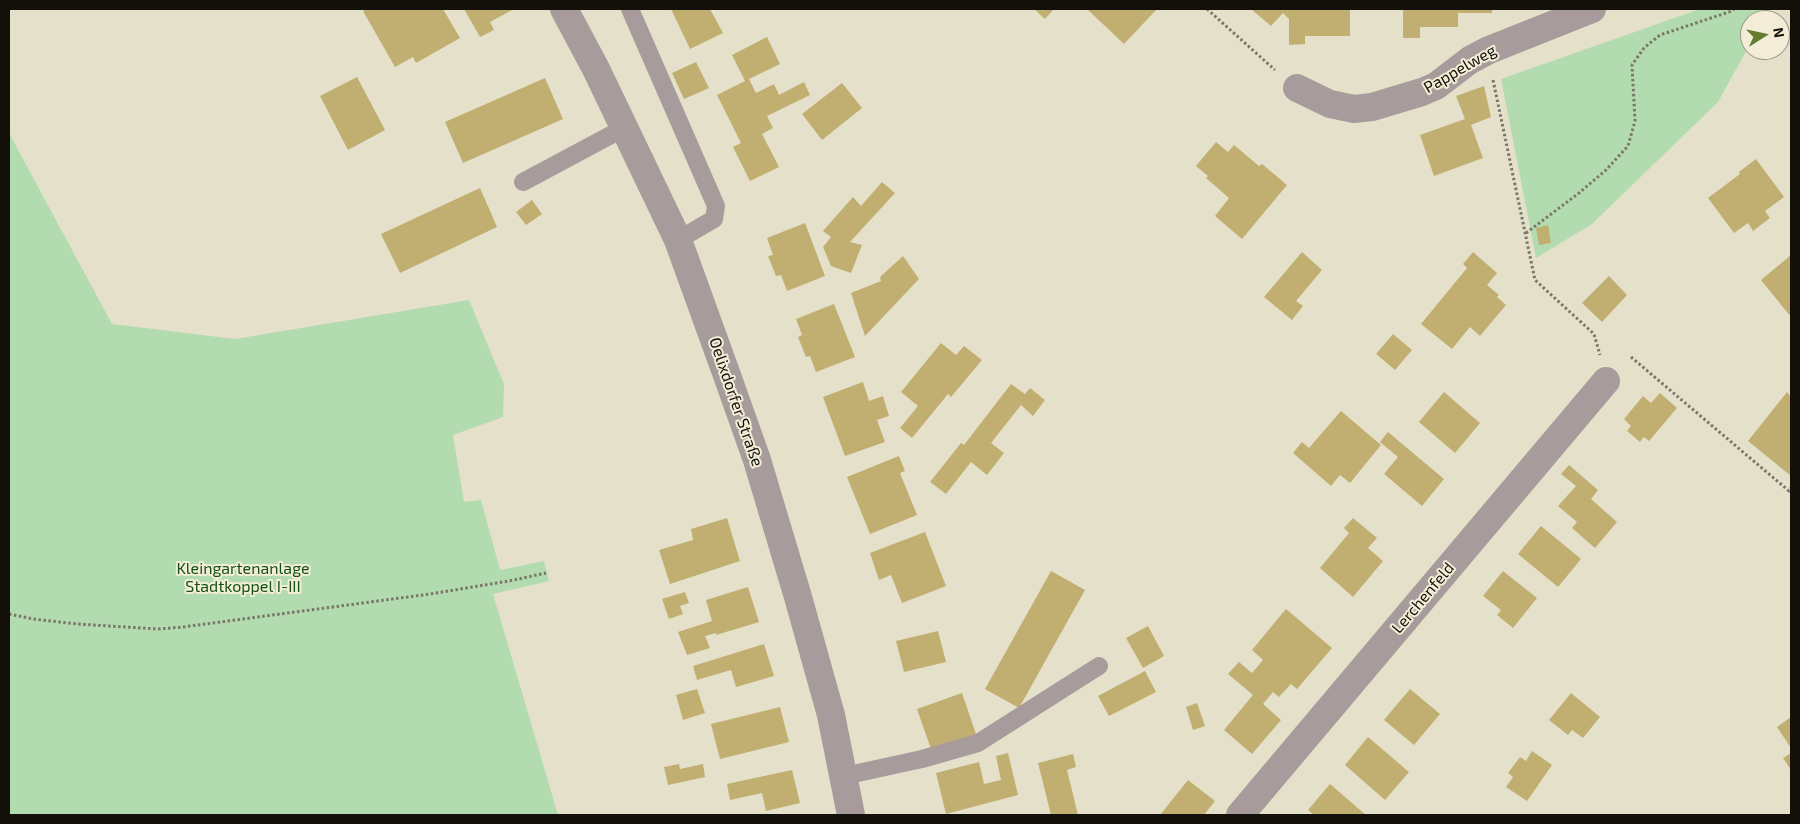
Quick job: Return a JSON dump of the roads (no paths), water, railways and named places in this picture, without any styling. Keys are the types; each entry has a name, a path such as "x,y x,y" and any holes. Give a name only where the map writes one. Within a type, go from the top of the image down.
{"street":[{"name":"Oelixdorfer Straße","path":"564,9 596,69 678,240 757,460 831,715 852,815"},
{"name":"Pappelweg","path":"1297,88 1330,104 1354,109 1372,107 1436,86 1470,60 1489,50 1592,9"},
{"name":"Lerchenfeld","path":"1240,815 1606,381"}],"lane":[{"path":"630,9 716,206 714,219 678,240"},
{"path":"524,182 624,128"},
{"path":"844,776 922,759 978,743 1098,666"}],"park label":[{"name":"Kleingartenanlage Stadtkoppel I-III","path":"243,578"}]}
